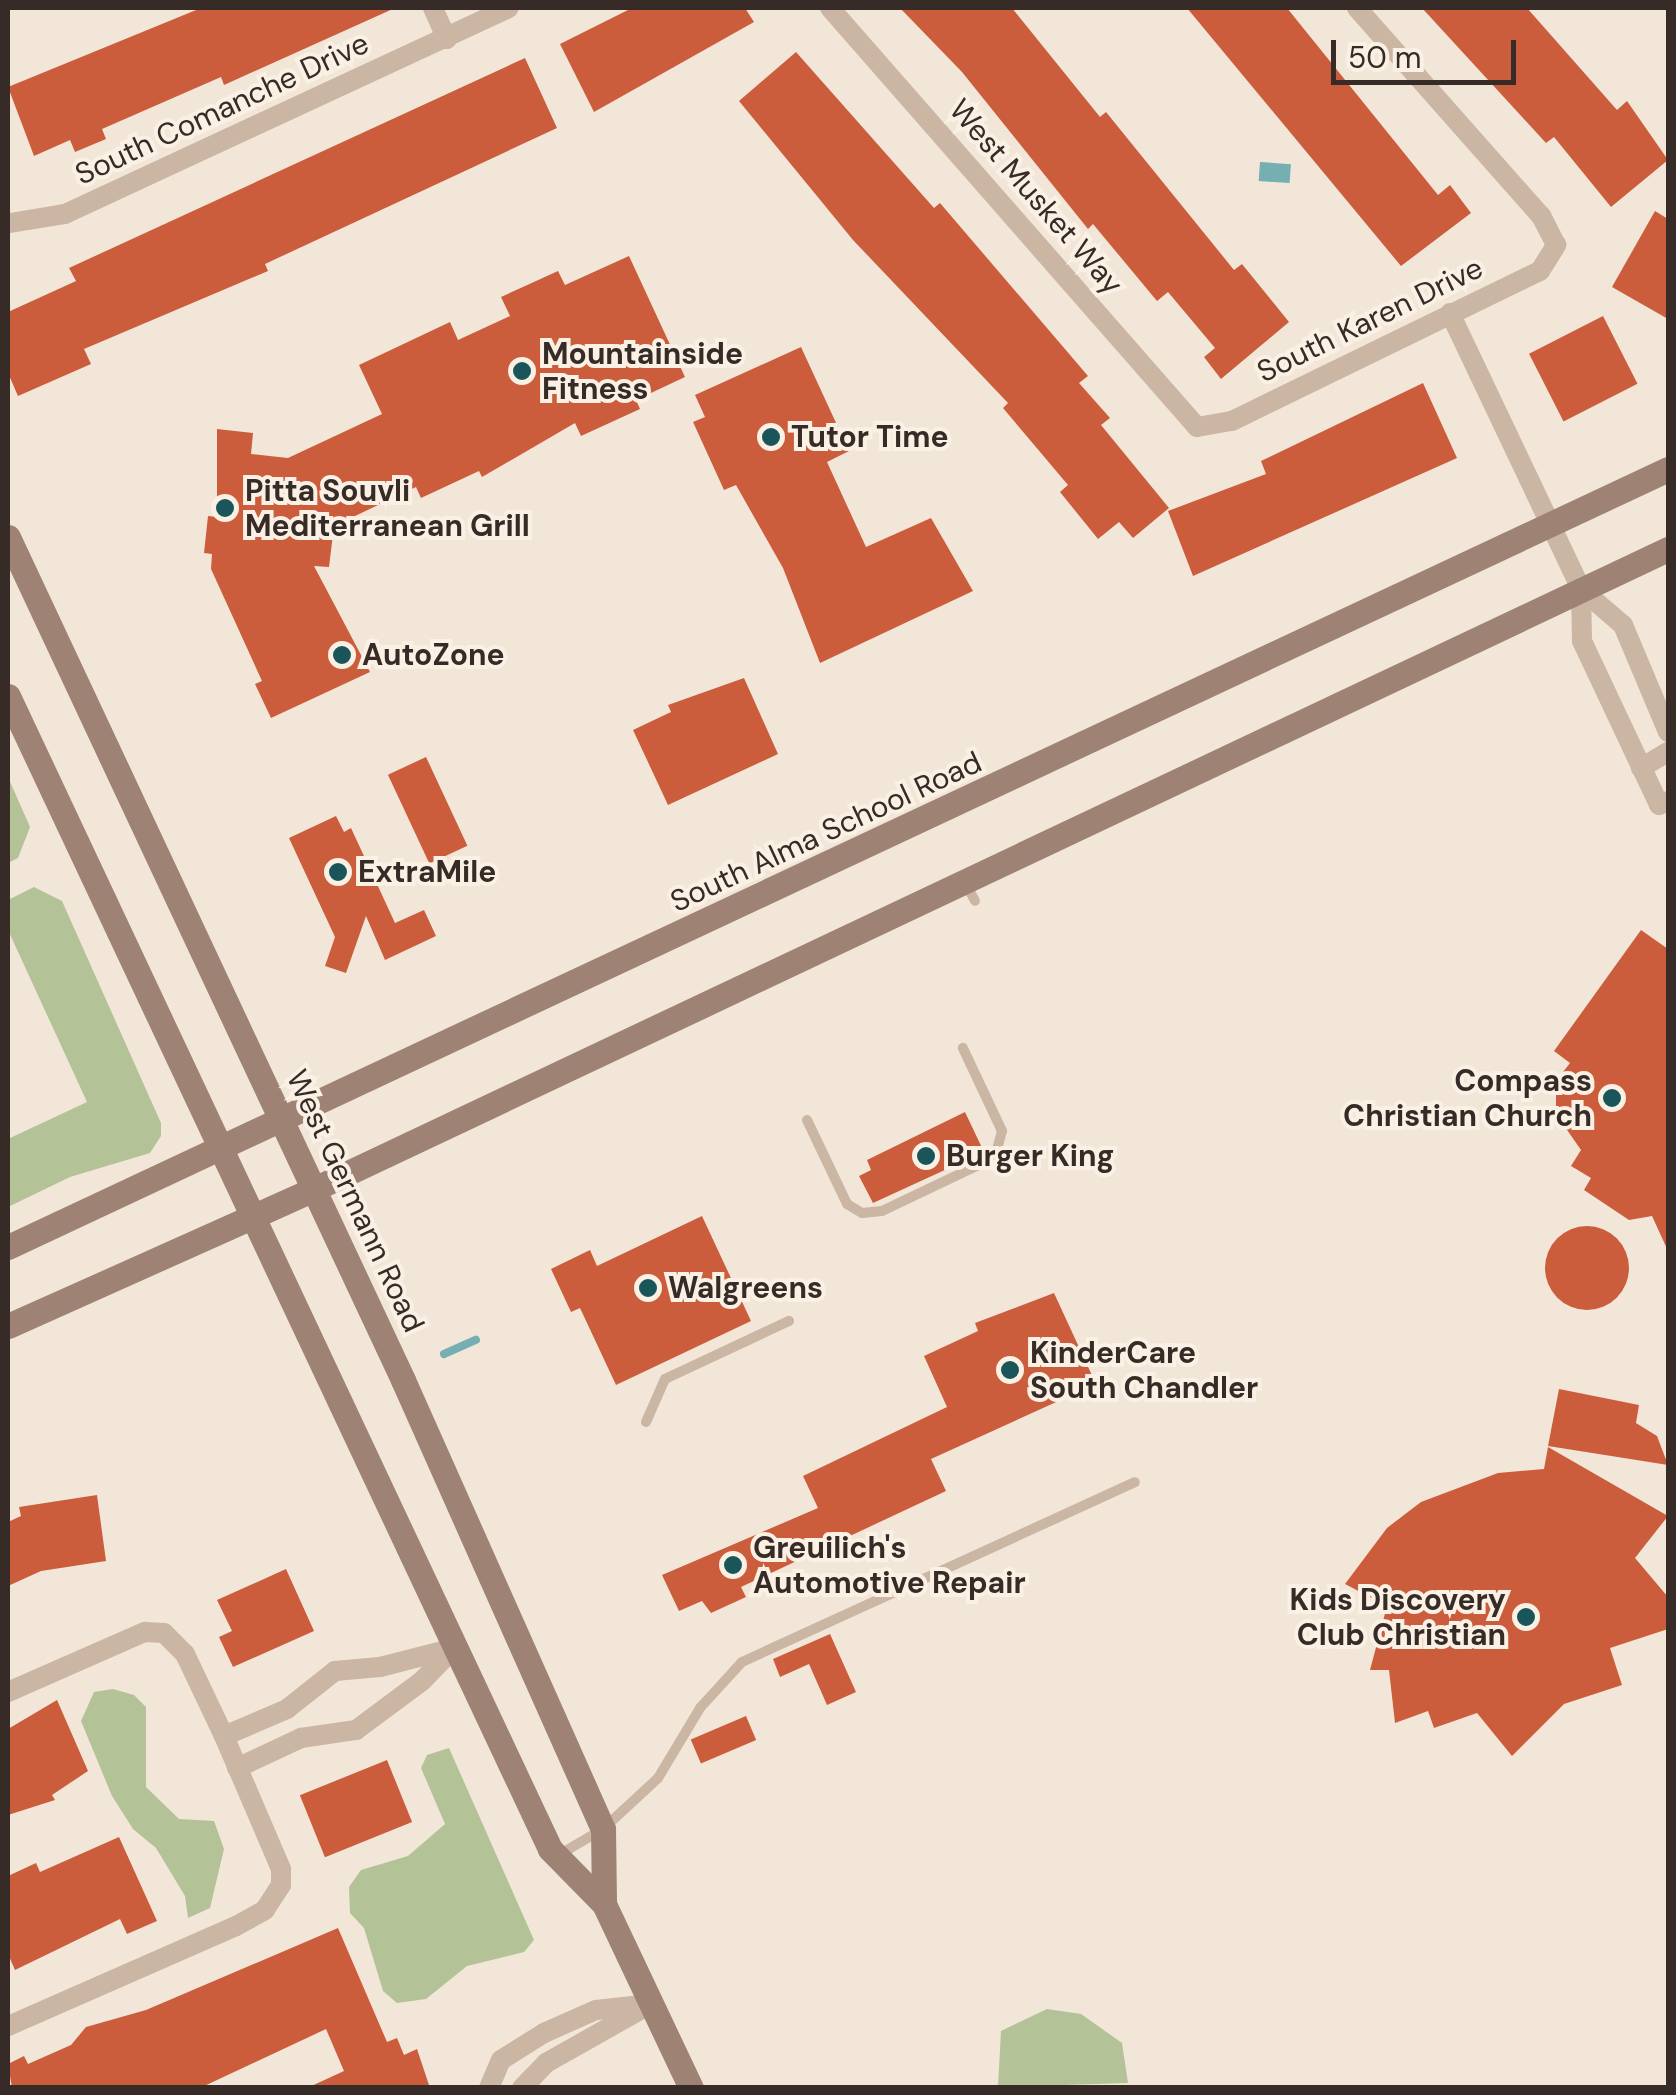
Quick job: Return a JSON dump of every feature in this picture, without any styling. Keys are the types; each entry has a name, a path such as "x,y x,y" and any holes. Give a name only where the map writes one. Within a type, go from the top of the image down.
{"main road":[{"name":"South Alma School Road","path":"8,1247 283,1122 1668,469"},
{"name":"West Germann Road","path":"8,537 283,1122 604,1829 604,1904"},
{"path":"8,1326 970,892 1581,589 1668,550"},
{"name":"West Germann Road","path":"8,696 218,1152 556,1856 604,1904 691,2088"}],"street":[{"path":"433,8 447,39"},
{"name":"South Comanche Drive","path":"10,222 64,214 508,8"},
{"name":"West Musket Way","path":"830,8 1197,427"},
{"name":"South Karen Drive","path":"1197,427 1232,421 1540,271 1556,245 1541,216 1357,8"},
{"path":"1450,313 1547,524 1581,589 1623,625 1668,732"},
{"path":"1581,589 1582,641 1641,768 1664,803"},
{"path":"1641,768 1668,752"},
{"path":"8,1692 145,1632 164,1633 185,1654 281,1869 276,1900 236,1926 8,2026"},
{"path":"224,1736 304,1699 335,1671 380,1668 454,1648"},
{"path":"237,1768 318,1732 356,1730 422,1682 454,1648"},
{"path":"304,1699 318,1732"},
{"path":"488,2088 502,2060 517,2048 596,2010 651,2004"},
{"path":"522,2088 538,2070 651,2004"},
{"path":"517,2048 538,2070"}],"lane":[{"path":"807,1120 847,1204 862,1213 882,1212 995,1157 1002,1131 963,1048"},
{"path":"646,1422 665,1379 788,1321"},
{"path":"556,1856 604,1829 658,1778 700,1708 742,1662 1134,1482"}],"green space":[{"path":"8,777 30,827 18,858 8,863"},
{"path":"34,887 62,901 161,1123 161,1136 150,1153 70,1177 8,1207 8,1139 87,1102 8,930 8,900"},
{"path":"113,1689 134,1695 146,1707 146,1787 179,1819 214,1821 224,1849 210,1908 188,1918 185,1896 156,1848 133,1829 112,1796 81,1721 94,1692"},
{"path":"449,1748 534,1940 524,1952 467,1966 426,1999 397,2003 383,1991 364,1928 350,1913 349,1887 361,1870 408,1856 445,1824 421,1768 427,1755"},
{"path":"1047,2009 1081,2014 1122,2043 1128,2083 998,2087 1001,2031"}],"water":[{"path":"1260,162 1291,164 1290,183 1259,181"}],"building":[{"path":"201,8 395,8 224,85 221,77 102,129 106,139 75,152 70,140 34,156 8,87"},
{"path":"632,8 745,8 754,22 594,112 560,44"},
{"path":"900,8 1012,8 1100,117 1106,112 1234,270 1242,264 1289,322 1221,379 1204,357 1215,348 1168,292 1157,301 1093,224 1088,229 962,72"},
{"path":"1187,8 1287,8 1438,195 1450,185 1471,213 1401,266"},
{"path":"1422,8 1527,8 1617,110 1627,101 1668,160 1611,207 1554,137 1546,143"},
{"path":"796,52 934,208 940,203 1088,376 1079,383 1110,418 1101,425 1169,508 1133,538 1119,522 1098,539 1060,492 1068,485 1003,408 1008,403 853,240 739,101"},
{"path":"525,58 557,128 265,264 268,271 84,349 91,364 18,396 8,373 8,312 76,281 69,268"},
{"path":"1655,211 1668,219 1668,319 1612,287"},
{"path":"629,256 685,377 636,400 640,409 581,436 575,423 482,477 479,471 421,498 416,487 334,526 329,567 314,566 370,672 271,718 255,684 262,681 211,569 212,554 204,553 208,516 217,517 217,429 253,433 251,454 288,458 382,414 359,365 450,322 458,340 510,316 501,297 558,271 565,285"},
{"path":"1603,316 1638,384 1564,421 1529,354"},
{"path":"801,347 849,451 827,462 866,547 931,518 973,591 820,663 783,568 736,485 724,490 693,422 705,417 695,395"},
{"path":"1423,383 1457,458 1193,576 1168,511 1266,474 1261,461"},
{"path":"744,678 778,754 668,805 633,730 671,712 668,705"},
{"path":"426,757 467,846 429,864 388,775"},
{"name":"ExtraMile","path":"336,816 344,832 351,828 395,923 424,910 436,936 385,960 366,916 346,973 325,966 335,937 289,838"},
{"name":"Compass Christian Church","path":"1641,930 1668,949 1668,1251 1652,1216 1629,1220 1584,1190 1591,1178 1571,1166 1581,1150 1556,1114 1556,1081 1570,1063 1554,1051"},
{"name":"Burger King","path":"965,1112 984,1152 873,1203 859,1176 871,1170 867,1160"},
{"name":"Walgreens","path":"702,1216 751,1321 616,1385 580,1308 571,1312 551,1269 590,1250 597,1266"},
{"path":"1587,1226 1610,1233 1622,1245 1629,1268 1622,1291 1610,1303 1587,1310 1564,1303 1552,1291 1545,1268 1552,1245 1564,1233"},
{"path":"1054,1293 1096,1384 931,1459 946,1491 741,1587 746,1597 711,1613 702,1601 679,1611 662,1575 818,1508 803,1476 947,1407 924,1356 978,1331 975,1323"},
{"path":"1559,1389 1639,1405 1636,1423 1657,1436 1668,1465 1548,1446"},
{"name":"Kids Discovery Club Christian","path":"1548,1447 1668,1516 1635,1558 1668,1597 1668,1629 1610,1648 1622,1685 1564,1704 1512,1756 1477,1713 1434,1728 1428,1711 1395,1723 1389,1670 1370,1670 1387,1606 1345,1584 1387,1528 1421,1502 1498,1473 1544,1469"},
{"path":"97,1495 106,1561 41,1571 8,1586 8,1522 21,1516 19,1507"},
{"path":"286,1569 314,1631 233,1667 219,1637 232,1631 217,1600"},
{"path":"830,1634 856,1692 827,1705 809,1664 780,1677 773,1659"},
{"path":"57,1700 88,1771 52,1795 55,1800 8,1815 8,1729"},
{"path":"746,1716 756,1740 701,1763 691,1739"},
{"path":"387,1760 412,1822 325,1857 300,1795"},
{"path":"119,1837 157,1921 127,1934 120,1919 15,1970 8,1954 8,1876 36,1863 40,1872"},
{"path":"338,1928 387,2042 397,2038 404,2055 417,2049 430,2088 307,2088 344,2071 326,2029 200,2088 12,2088 8,2064 24,2056 28,2064 71,2045 86,2027 146,2010"}],"waterway":[{"path":"444,1354 476,1340"}],"place":[{"name":"Mountainside Fitness","path":"522,371"},
{"name":"Tutor Time","path":"771,437"},
{"name":"Pitta Souvli Mediterranean Grill","path":"225,508"},
{"name":"AutoZone","path":"342,655"},
{"name":"ExtraMile","path":"338,872"},
{"name":"Compass Christian Church","path":"1612,1098"},
{"name":"Burger King","path":"926,1156"},
{"name":"Walgreens","path":"648,1288"},
{"name":"KinderCare South Chandler","path":"1010,1370"},
{"name":"Greuilich's Automotive Repair","path":"733,1565"},
{"name":"Kids Discovery Club Christian","path":"1526,1617"}]}
